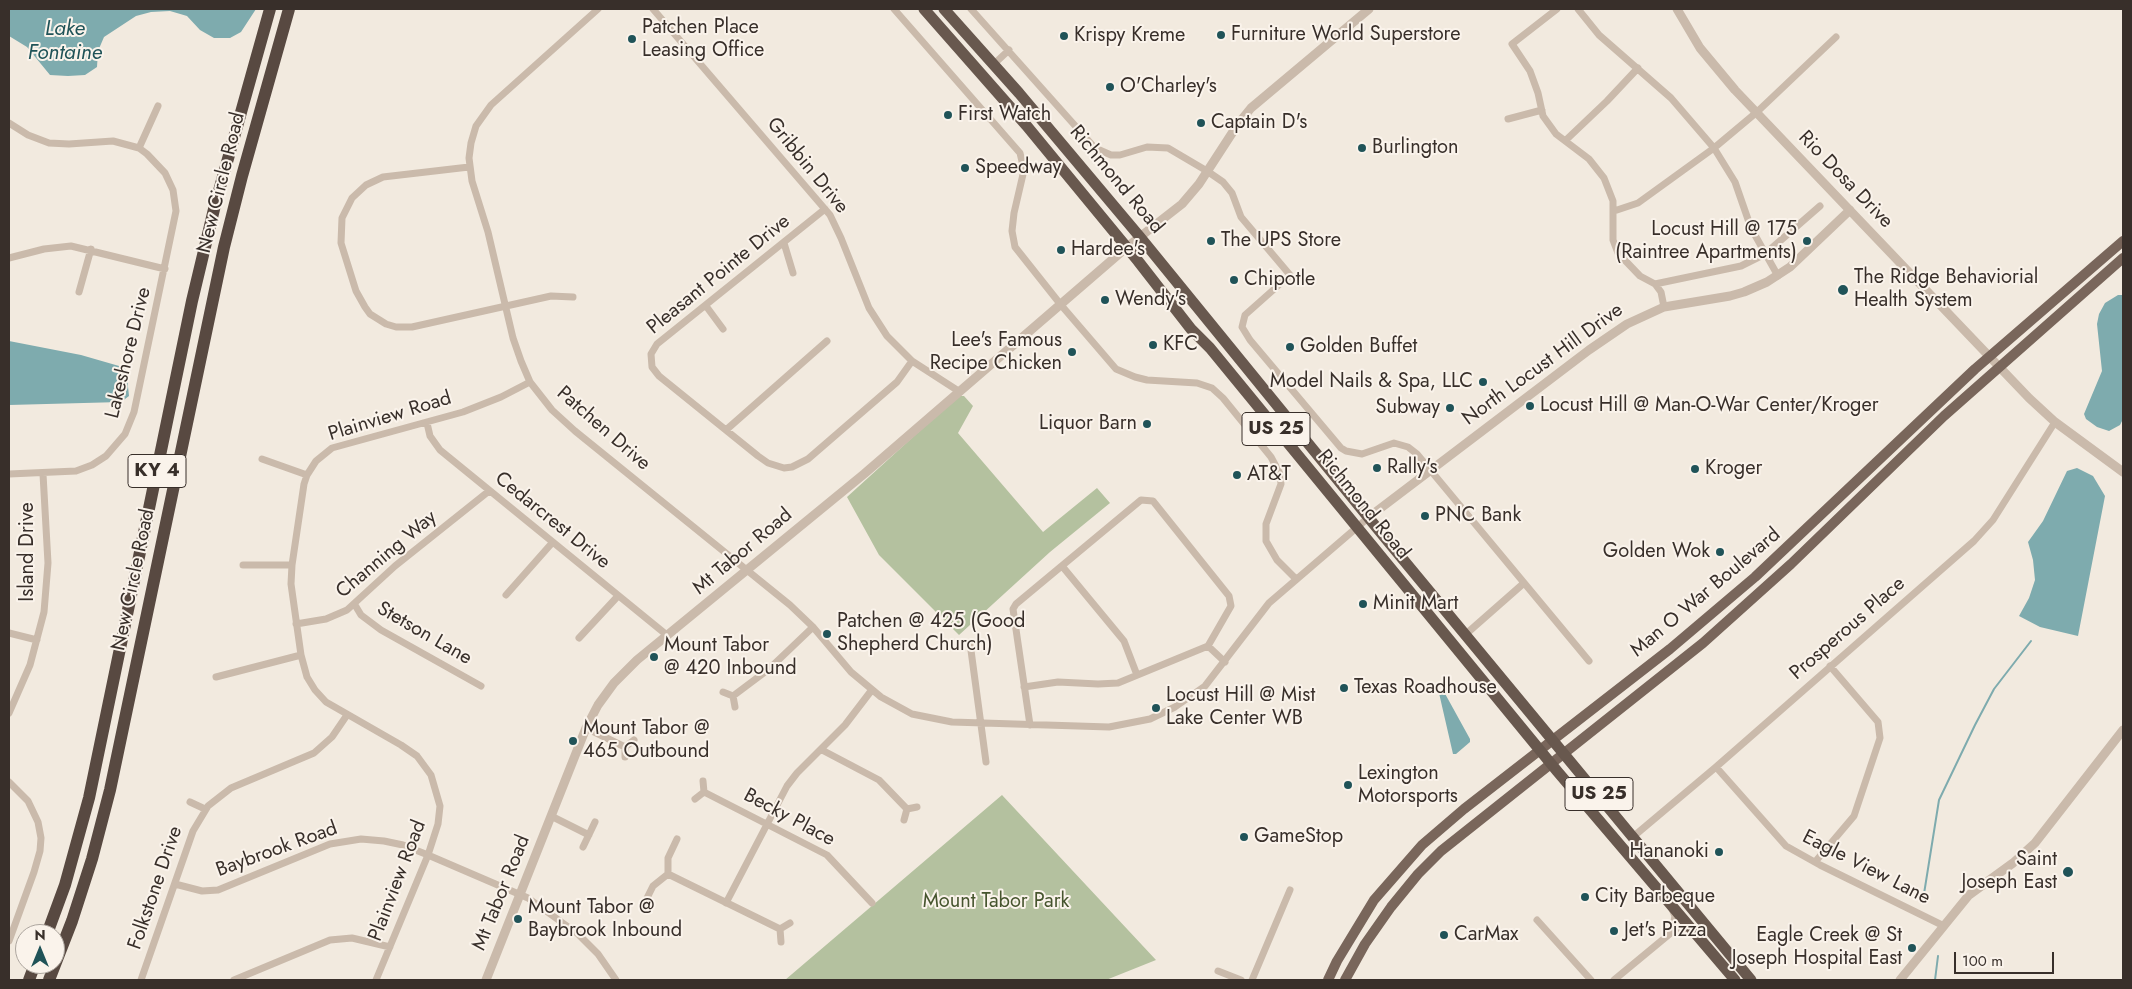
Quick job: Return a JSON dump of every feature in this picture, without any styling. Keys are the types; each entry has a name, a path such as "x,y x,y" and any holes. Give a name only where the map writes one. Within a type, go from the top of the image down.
{"highway":[{"name":"New Circle Road","path":"51,924 65,885 89,798 192,301 215,205 270,9"},
{"name":"New Circle Road","path":"49,980 72,921 92,859 110,790 224,247 289,9"},
{"name":"Richmond Road","path":"924,9 1026,125 1127,247 1191,329 1210,348 1539,750 1692,932 1735,980"},
{"name":"Richmond Road","path":"944,9 994,64 1140,237 1751,980"}],"main road":[{"name":"Man O War Boulevard","path":"1328,980 1336,961 1374,900 1398,871 1445,824 1663,654 1755,577 1928,412 2123,241"},
{"name":"Man O War Boulevard","path":"1345,980 1380,922 1418,874 1464,831 1660,679 1717,631 1779,575 1916,442 1999,366 2123,258"}],"street":[{"name":"Patchen Drive","path":"598,9 485,112 473,134 469,151 469,167 517,349 530,382 552,410 575,431 790,605 813,628 851,672 871,691 890,704 919,716 952,722 1109,727 1150,719 1175,707 1196,693 1224,662 1258,614 1369,517"},
{"name":"Gribbin Drive","path":"653,9 830,215 869,308 887,336 912,361 960,392"},
{"path":"894,9 1020,153 1024,170 1014,213 1012,231 1015,247 1061,305 1116,369 1147,380 1204,384 1212,388 1223,398 1277,466 1281,484 1266,524 1266,542 1277,560 1296,580"},
{"path":"971,9 1010,50 1095,148 1110,155 1120,155 1147,147 1162,147 1182,155 1207,171 1228,188 1232,193 1241,217 1290,275 1245,315 1242,326 1250,340 1341,448 1346,451 1362,454 1390,443 1408,447 1417,454 1589,661"},
{"name":"Mt Tabor Road","path":"486,980 586,728 598,705 614,683 633,664 749,570 960,392 1127,247 1182,204 1251,108 1369,9"},
{"path":"1557,9 1512,44 1530,71 1543,116 1556,134 1589,159 1604,178 1613,201 1612,240 1618,254 1640,276 1655,284 1661,292 1664,306"},
{"path":"1578,9 1599,35 1671,98 1714,148 1735,182 1750,228 1778,276"},
{"name":"Rio Dosa Drive","path":"1677,9 1700,48 1729,83 2029,398 2055,422 2123,472"},
{"path":"1614,211 1638,202 1666,180 1682,173 1714,148 1756,112 1836,37"},
{"path":"994,64 1010,50"},
{"path":"1566,140 1607,102 1638,68"},
{"path":"139,148 158,106"},
{"path":"1508,119 1542,110"},
{"name":"Lakeshore Drive","path":"9,123 28,136 49,143 68,144 113,141 139,148 165,173 176,200 175,222 134,412 125,434 106,456 92,465 68,472 9,474"},
{"path":"469,167 383,177 366,185 352,198 346,207 341,228 342,248 360,301 370,314 386,324 396,327 412,327 551,296 573,297"},
{"path":"1655,284 1741,266 1766,254 1820,206"},
{"name":"Pleasant Pointe Drive","path":"825,209 657,344 653,348 650,360 652,367 659,376 768,463 784,468 801,464 897,382 912,361"},
{"name":"North Locust Hill Drive","path":"1369,517 1589,350 1627,324 1664,306 1744,292 1778,276 1850,210"},
{"path":"784,243 793,273"},
{"name":"Lakeshore Drive","path":"9,258 62,246 91,249 165,268"},
{"path":"80,292 91,249"},
{"path":"706,306 724,328"},
{"path":"726,430 827,341"},
{"name":"Plainview Road","path":"376,980 428,855 440,814 438,797 425,765 409,750 326,702 315,690 308,677 301,655 291,584 302,491 307,475 321,456 332,448 427,423 487,403 530,382"},
{"name":"Prosperous Place","path":"1634,836 1716,767 1986,529 2055,422"},
{"name":"Cedarcrest Drive","path":"427,423 430,436 440,450 668,636"},
{"path":"262,459 307,475"},
{"name":"Island Drive","path":"9,713 24,683 44,612 48,563 43,474"},
{"name":"Channing Way","path":"296,624 338,615 355,605 395,566 489,491"},
{"path":"1024,687 1058,682 1118,683 1208,646 1231,606 1230,596 1153,501 1140,500 1016,604 1013,609 1024,687 1030,725"},
{"path":"506,595 552,543"},
{"path":"243,565 292,565"},
{"path":"1062,566 1124,642 1137,675"},
{"path":"1466,634 1524,583"},
{"path":"579,638 618,596"},
{"name":"Stetson Lane","path":"355,605 361,615 381,630 482,686"},
{"path":"733,696 769,669 813,628"},
{"path":"9,633 37,640"},
{"path":"970,643 986,762"},
{"path":"1208,646 1224,662"},
{"path":"216,677 301,655"},
{"path":"1815,862 1854,816 1880,738 1878,722 1830,666"},
{"path":"726,903 790,781 845,725 871,691"},
{"path":"722,692 733,696"},
{"path":"733,696 735,707"},
{"name":"Folkstone Drive","path":"141,980 193,831 206,809 230,788 304,758 321,748 332,737 347,715"},
{"path":"586,728 625,747"},
{"path":"1900,980 1969,895 2035,843 2123,730"},
{"path":"625,747 634,740"},
{"path":"625,747 625,757"},
{"path":"822,750 879,780 907,810"},
{"name":"Eagle View Lane","path":"1716,767 1786,846 1944,926"},
{"path":"695,798 704,792 703,781"},
{"path":"9,782 28,801 38,822 40,838 40,851 34,872 9,941"},
{"name":"Becky Place","path":"704,792 827,855 872,903"},
{"name":"Folkstone Drive","path":"190,802 206,809"},
{"path":"907,810 917,807"},
{"path":"904,820 907,810"},
{"path":"551,816 589,835"},
{"path":"583,847 596,822"},
{"path":"668,874 668,858 677,839"},
{"name":"Baybrook Road","path":"175,884 202,891 218,890 317,849 352,840 384,841 403,845 521,894 578,934 598,954 616,980"},
{"path":"668,874 780,929"},
{"path":"644,904 653,886 668,874"},
{"path":"1252,980 1290,890"},
{"path":"1672,908 1675,916 1672,932"},
{"path":"1536,920 1591,980"},
{"path":"780,929 790,923"},
{"path":"1614,980 1672,932 1687,928 1692,932"},
{"path":"780,929 781,942"},
{"path":"234,980 330,940 352,938 390,947"},
{"path":"1218,971 1241,980"}],"green space":[{"path":"958,396 964,396 973,406 958,433 1043,532 1097,488 1110,503 1050,552 959,635 879,555 847,497"},
{"name":"Mount Tabor Park","path":"1002,795 1156,960 1106,980 785,980"}],"water":[{"name":"Lake Fontaine","path":"9,9 256,9 241,32 230,38 214,38 200,30 187,16 170,11 151,12 136,16 104,37 98,51 97,67 85,75 68,76 50,75 27,47 9,36"},
{"path":"2118,295 2123,295 2123,419 2120,425 2109,431 2097,427 2086,419 2084,414 2102,371 2097,324 2099,314 2105,303"},
{"path":"9,341 81,355 126,368 129,396 121,402 9,405"},
{"path":"2077,468 2093,476 2105,496 2078,636 2040,627 2019,616 2029,598 2035,580 2033,560 2028,542 2043,521 2067,471"},
{"path":"1443,690 1470,739 1470,742 1456,754 1453,754 1439,693"}],"waterway":[{"path":"1923,900 1939,800 1994,689 2031,641"},
{"path":"1935,980 1938,956"}],"place":[{"name":"Furniture World Superstore","path":"1221,35"},
{"name":"Krispy Kreme","path":"1064,36"},
{"name":"Patchen Place Leasing Office","path":"632,39"},
{"name":"O'Charley's","path":"1110,87"},
{"name":"First Watch","path":"948,115"},
{"name":"Captain D's","path":"1201,123"},
{"name":"Burlington","path":"1362,148"},
{"name":"Speedway","path":"965,168"},
{"name":"The UPS Store","path":"1211,241"},
{"name":"Locust Hill @ 175 (Raintree Apartments)","path":"1807,241"},
{"name":"Hardee's","path":"1061,250"},
{"name":"Chipotle","path":"1234,280"},
{"name":"The Ridge Behaviorial Health System","path":"1843,290"},
{"name":"Wendy's","path":"1105,300"},
{"name":"KFC","path":"1153,345"},
{"name":"Golden Buffet","path":"1290,347"},
{"name":"Lee's Famous Recipe Chicken","path":"1072,352"},
{"name":"Model Nails & Spa, LLC","path":"1483,382"},
{"name":"Locust Hill @ Man-O-War Center/Kroger","path":"1530,406"},
{"name":"Subway","path":"1450,408"},
{"name":"Liquor Barn","path":"1147,424"},
{"name":"Rally's","path":"1377,468"},
{"name":"Kroger","path":"1695,469"},
{"name":"AT&T","path":"1237,475"},
{"name":"PNC Bank","path":"1425,516"},
{"name":"Golden Wok","path":"1720,552"},
{"name":"Minit Mart","path":"1363,604"},
{"name":"Patchen @ 425 (Good Shepherd Church)","path":"827,634"},
{"name":"Mount Tabor @ 420 Inbound","path":"654,657"},
{"name":"Texas Roadhouse","path":"1344,688"},
{"name":"Locust Hill @ Mist Lake Center WB","path":"1156,708"},
{"name":"Mount Tabor @ 465 Outbound","path":"573,741"},
{"name":"Lexington Motorsports","path":"1348,785"},
{"name":"GameStop","path":"1244,837"},
{"name":"Hananoki","path":"1719,852"},
{"name":"Saint Joseph East","path":"2068,872"},
{"name":"City Barbeque","path":"1585,897"},
{"name":"Mount Tabor @ Baybrook Inbound","path":"518,919"},
{"name":"Jet's Pizza","path":"1614,931"},
{"name":"CarMax","path":"1444,935"},
{"name":"Eagle Creek @ St Joseph Hospital East","path":"1912,948"}]}
